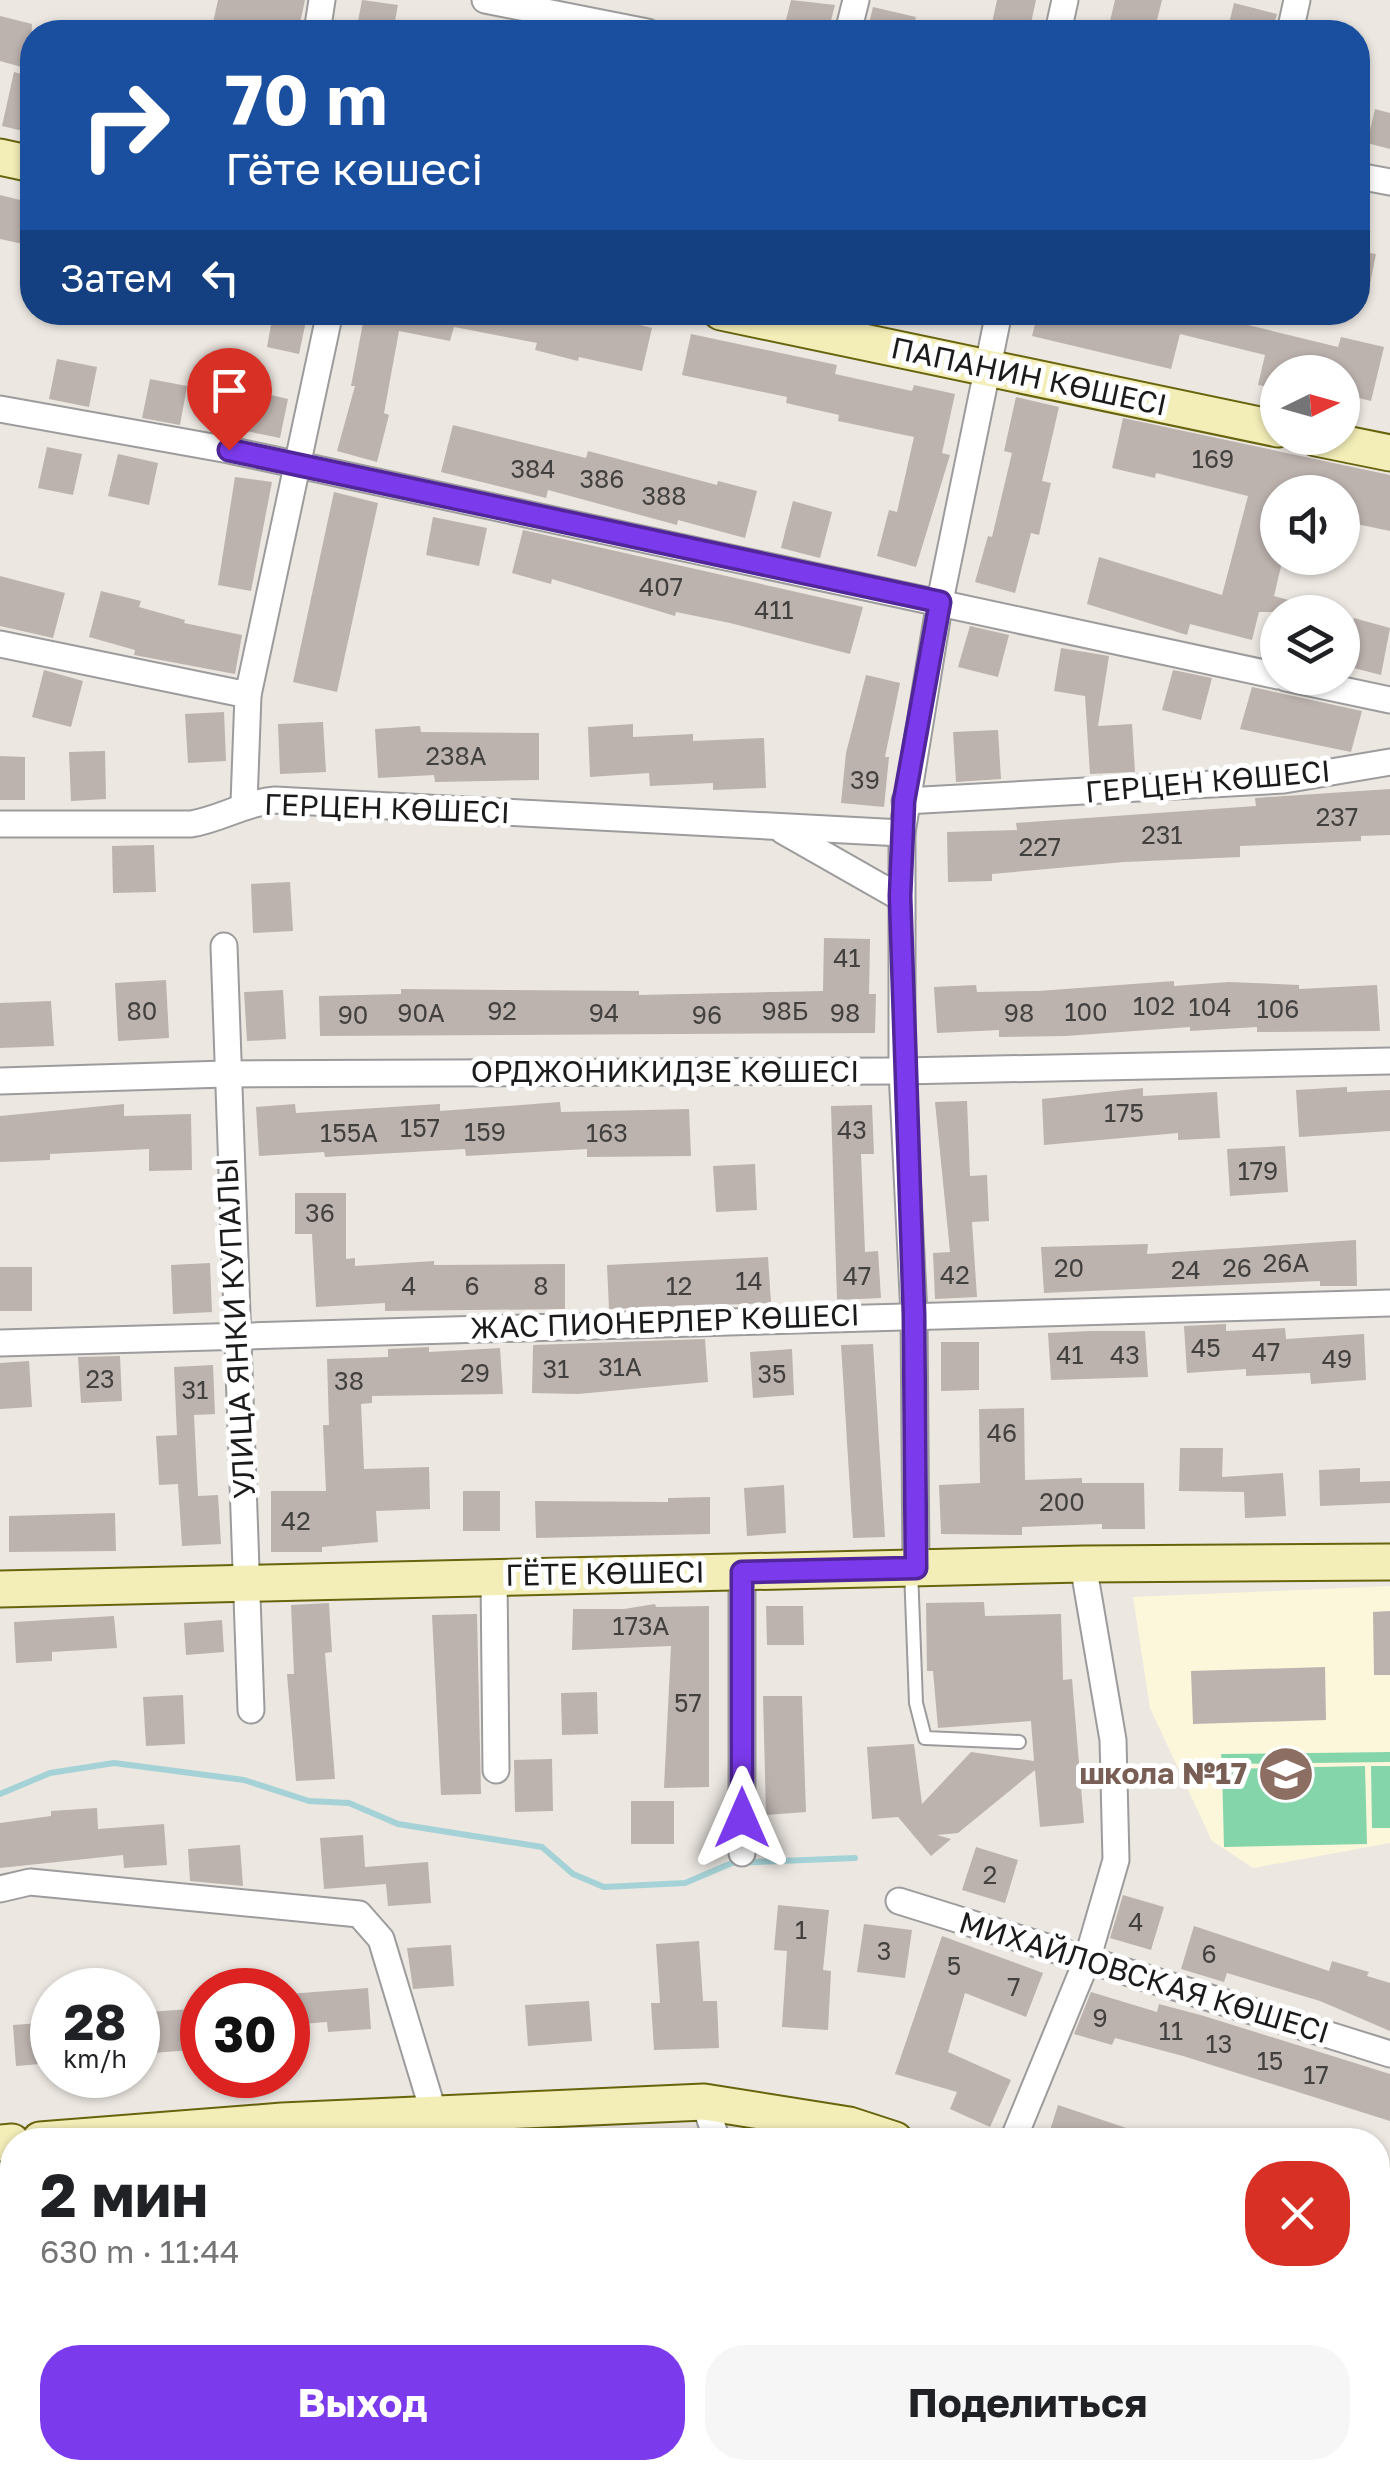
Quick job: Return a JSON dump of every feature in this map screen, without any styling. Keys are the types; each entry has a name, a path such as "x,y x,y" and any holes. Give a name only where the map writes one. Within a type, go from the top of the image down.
{"main road":[{"name":"ПАПАНИН КӨШЕСІ","path":"782,325 1260,426"},
{"path":"1360,447 1390,453"},
{"name":"ГЁТЕ КӨШЕСІ","path":"0,1589 1083,1564 1390,1562"},
{"path":"302,2128 434,2114 704,2102 858,2128"}],"street":[{"path":"484,0 586,20"},
{"path":"244,804 248,695 327,325"},
{"path":"913,1568 914,1315 902,1071 900,896 904,801 996,325"},
{"path":"0,409 298,465 1260,672"},
{"path":"0,644 248,695"},
{"path":"1360,694 1390,700"},
{"name":"ГЕРЦЕН КӨШЕСІ","path":"904,801 1284,780 1390,762"},
{"name":"ГЕРЦЕН КӨШЕСІ","path":"0,824 191,824 216,820 244,804 275,800 902,833"},
{"path":"778,829 900,896"},
{"name":"УЛИЦА ЯНКИ КУПАЛЫ","path":"224,946 225,1074 251,1710"},
{"name":"ОРДЖОНИКИДЗЕ КӨШЕСІ","path":"0,1081 225,1074 902,1071 1390,1061"},
{"name":"ЖАС ПИОНЕРЛЕР КӨШЕСІ","path":"0,1343 1390,1303"},
{"path":"1018,2128 1086,1960 1116,1860 1114,1740 1083,1564"},
{"path":"742,1572 742,1853"},
{"path":"494,1577 496,1770"},
{"path":"0,1889 30,1882 359,1914 381,1939 434,2114"},
{"name":"МИХАЙЛОВСКАЯ КӨШЕСІ","path":"899,1901 1390,2054"},
{"path":"704,2102 714,2128"}],"lane":[{"path":"913,1568 916,1703 925,1738 1019,1742"}],"shaded area":[{"name":"школа №17","path":"1390,1586 1390,1843 1253,1868 1212,1841 1150,1708 1133,1597"}],"green space":[{"path":"1390,1752 1390,1762 1222,1764 1221,1754"},
{"path":"1365,1766 1367,1844 1224,1847 1222,1769"},
{"path":"1371,1766 1390,1766 1390,1828 1372,1828"}],"building":[{"path":"218,0 305,0 301,20 214,20"},
{"path":"362,0 398,5 395,20 358,20"},
{"path":"791,0 835,5 831,20 786,20"},
{"path":"997,0 1036,0 1032,20 993,20"},
{"path":"1115,0 1162,0 1157,20 1110,20"},
{"path":"1234,3 1277,14 1275,20 1230,20"},
{"path":"873,7 916,17 915,20 870,20"},
{"path":"0,16 20,21 20,67 0,61"},
{"path":"14,72 20,74 20,130 2,126"},
{"path":"1375,109 1390,113 1390,149 1370,144"},
{"path":"0,195 20,200 20,243 0,239"},
{"path":"1370,253 1376,254 1370,284"},
{"path":"271,325 305,325 299,354 267,347"},
{"path":"363,325 652,328 642,371 579,357 578,361 535,350 537,343 454,327 450,341 399,331 384,413 389,415 377,462 337,451 355,386 351,386"},
{"path":"1035,325 1248,325 1338,347 1341,337 1384,347 1371,401 1360,398 1360,355 1265,355 1180,334 1171,369 1032,336"},
{"path":"691,334 837,365 835,374 912,391 914,385 955,394 942,453 950,455 916,567 877,556 889,510 897,512 914,437 838,421 839,415 786,403 787,397 682,375"},
{"path":"57,359 97,367 89,407 49,399"},
{"path":"150,379 187,386 180,425 142,418"},
{"path":"250,390 288,399 280,438 241,430"},
{"path":"1016,397 1059,407 1042,481 1051,483 1039,535 1031,533 1015,593 975,582 988,536 992,537 1012,453 1004,451"},
{"path":"1123,418 1260,447 1260,455 1296,455 1390,475 1390,531 1360,525 1360,475 1260,475 1260,575 1279,575 1274,595 1260,595 1252,640 1190,624 1187,635 1087,604 1099,557 1222,595 1248,496 1156,473 1155,478 1112,468"},
{"path":"453,425 586,458 588,451 717,485 718,481 757,491 745,538 678,520 677,525 548,490 546,498 441,472"},
{"path":"47,447 82,454 73,495 38,488"},
{"path":"118,454 158,463 149,505 108,496"},
{"path":"235,477 272,482 251,591 218,585"},
{"path":"334,492 378,503 337,692 293,682"},
{"path":"793,501 832,512 820,558 781,548"},
{"path":"433,517 487,528 479,566 426,555"},
{"path":"523,530 863,607 850,654 730,623 676,612 675,616 552,579 551,584 512,573"},
{"path":"0,576 65,593 53,638 0,626"},
{"path":"101,591 141,601 139,607 185,620 184,623 242,635 235,674 134,655 135,650 89,637"},
{"path":"1360,620 1390,628 1381,675 1360,670"},
{"path":"970,626 1009,635 998,677 958,667"},
{"path":"1061,648 1109,656 1098,726 1132,724 1135,772 1090,774 1085,696 1054,691"},
{"path":"44,670 83,681 71,727 32,717"},
{"path":"1173,670 1212,678 1201,720 1162,710"},
{"path":"866,675 900,683 885,757 889,757 884,807 841,803 846,753"},
{"path":"1252,687 1260,689 1260,695 1289,695 1362,711 1351,752 1240,729"},
{"path":"224,712 226,761 188,763 185,714"},
{"path":"323,722 326,772 280,774 278,724"},
{"path":"633,724 633,737 693,734 693,741 764,738 766,788 713,790 713,783 650,786 649,773 590,777 588,727"},
{"path":"420,726 421,732 539,733 539,780 435,782 434,775 378,778 375,729"},
{"path":"998,730 1001,779 956,782 953,732"},
{"path":"105,751 106,799 71,801 69,752"},
{"path":"0,756 25,757 25,800 0,800"},
{"path":"1390,789 1390,835 1361,836 1361,841 1240,846 1240,857 1124,862 992,874 992,881 948,882 947,832 1017,830 1016,823 1256,806 1255,798"},
{"path":"154,845 156,892 113,893 112,846"},
{"path":"290,882 293,931 253,933 251,884"},
{"path":"824,938 870,939 869,994 876,994 875,1033 320,1036 319,996 401,994 401,989 639,991 639,995 823,991"},
{"path":"166,980 169,1038 118,1041 115,983"},
{"path":"1174,981 1174,986 1229,982 1299,985 1299,989 1377,985 1380,1031 1257,1032 1257,1027 1190,1031 1190,1027 1066,1036 999,1037 999,1030 937,1033 934,987 976,985 977,992 1038,991"},
{"path":"283,990 286,1039 247,1041 244,992"},
{"path":"51,1001 54,1046 0,1048 0,1003"},
{"path":"1347,1087 1347,1092 1390,1090 1390,1131 1299,1137 1296,1090"},
{"path":"1143,1088 1143,1096 1217,1092 1220,1138 1178,1140 1178,1133 1044,1145 1042,1099"},
{"path":"967,1101 970,1176 987,1175 989,1221 972,1222 977,1297 935,1299 933,1253 950,1252 935,1102"},
{"path":"560,1102 561,1112 689,1109 691,1156 587,1157 587,1149 466,1156 465,1149 325,1157 324,1152 259,1156 256,1107 295,1104 296,1113 440,1104 440,1111"},
{"path":"124,1104 124,1116 191,1114 192,1170 149,1171 149,1149 50,1154 50,1160 0,1162 0,1116"},
{"path":"872,1105 874,1154 861,1154 865,1252 878,1251 881,1298 837,1300 831,1106"},
{"path":"1285,1146 1288,1192 1230,1196 1227,1149"},
{"path":"755,1164 757,1210 716,1212 713,1166"},
{"path":"295,1193 346,1193 346,1259 355,1258 355,1266 434,1261 434,1265 565,1264 565,1309 385,1311 385,1303 316,1307 312,1234 295,1234"},
{"path":"1356,1240 1357,1286 1320,1286 1320,1281 1044,1293 1041,1247 1148,1244 1147,1254"},
{"path":"768,1257 771,1303 609,1309 607,1265"},
{"path":"210,1263 212,1312 173,1314 171,1265"},
{"path":"0,1267 32,1267 32,1311 0,1311"},
{"path":"1226,1324 1226,1331 1285,1328 1286,1339 1364,1334 1366,1380 1311,1384 1310,1373 1246,1376 1246,1369 1187,1373 1184,1326"},
{"path":"1145,1331 1148,1377 1051,1380 1048,1333"},
{"path":"705,1339 708,1382 578,1394 532,1393 533,1345"},
{"path":"941,1342 979,1342 979,1390 941,1391"},
{"path":"873,1344 885,1537 853,1538 841,1345"},
{"path":"429,1347 429,1352 500,1348 503,1394 372,1396 372,1403 361,1404 364,1469 429,1467 430,1509 376,1511 378,1542 322,1547 322,1552 271,1552 271,1491 326,1491 323,1425 329,1425 327,1359 388,1357 388,1349"},
{"path":"792,1349 794,1395 753,1398 750,1352"},
{"path":"120,1356 122,1401 81,1403 78,1357"},
{"path":"29,1361 32,1407 0,1409 0,1363"},
{"path":"213,1365 215,1414 194,1415 198,1496 218,1495 221,1544 182,1546 178,1484 159,1485 156,1436 177,1435 174,1367"},
{"path":"1024,1408 1025,1480 1082,1478 1082,1483 1144,1483 1145,1529 1102,1529 1102,1524 1022,1527 1022,1535 941,1534 939,1485 980,1483 979,1409"},
{"path":"1180,1448 1223,1448 1222,1477 1283,1473 1286,1516 1245,1518 1244,1492 1179,1491"},
{"path":"1360,1468 1360,1482 1390,1481 1390,1503 1320,1506 1319,1470"},
{"path":"784,1485 786,1533 747,1536 744,1488"},
{"path":"463,1491 500,1491 500,1531 463,1531"},
{"path":"710,1497 710,1534 536,1538 535,1501 668,1502 668,1498"},
{"path":"115,1513 116,1551 9,1552 9,1516"},
{"path":"984,1602 985,1616 1061,1614 1063,1680 1072,1679 1084,1823 1040,1827 1035,1770 958,1833 937,1835 951,1839 931,1856 898,1817 872,1819 867,1747 914,1744 922,1804 971,1752 1034,1761 1031,1721 938,1728 933,1671 927,1671 926,1603"},
{"path":"329,1603 332,1652 325,1653 335,1779 296,1781 287,1674 294,1674 291,1605"},
{"path":"655,1604 709,1606 709,1787 664,1788 671,1646 572,1650 573,1609 624,1609"},
{"path":"766,1606 803,1606 804,1645 767,1645"},
{"path":"1390,1611 1390,1675 1374,1675 1373,1612"},
{"path":"477,1614 481,1794 441,1795 432,1615"},
{"path":"114,1616 117,1648 52,1652 52,1661 16,1663 14,1622"},
{"path":"222,1620 224,1652 186,1655 184,1623"},
{"path":"1325,1667 1326,1720 1193,1724 1191,1671"},
{"path":"597,1692 598,1734 562,1735 561,1693"},
{"path":"183,1695 185,1744 146,1746 143,1697"},
{"path":"763,1696 802,1696 806,1812 766,1815"},
{"path":"552,1759 553,1811 515,1812 514,1760"},
{"path":"631,1801 674,1801 674,1844 631,1844"},
{"path":"97,1808 98,1829 164,1824 167,1865 124,1868 123,1855 0,1868 0,1823 51,1816 51,1811"},
{"path":"363,1835 365,1867 428,1862 431,1903 388,1906 386,1884 324,1889 320,1838"},
{"path":"240,1845 243,1886 190,1881 188,1849"},
{"path":"976,1847 1018,1860 1005,1903 962,1890"},
{"path":"1123,1895 1164,1907 1151,1950 1110,1938"},
{"path":"778,1905 829,1910 823,1970 831,1971 828,2030 782,2027 787,1951 774,1950"},
{"path":"864,1924 912,1930 905,1978 857,1972"},
{"path":"1194,1926 1329,1971 1332,1961 1390,1983 1390,2031 1320,2001 1227,1973 1224,1982 1181,1969"},
{"path":"942,1936 1043,1973 1026,2017 965,1993 948,2052 1011,2080 990,2127 950,2109 957,2092 895,2074"},
{"path":"699,1941 703,2001 717,2001 719,2048 654,2050 651,2003 660,2003 656,1944"},
{"path":"451,1945 454,1986 413,1989 407,1948"},
{"path":"368,1988 371,2029 328,2032 327,2022 310,2023 310,1992"},
{"path":"1091,1992 1157,2012 1159,2004 1204,2016 1390,2074 1390,2121 1183,2056 1115,2038 1112,2045 1074,2034"},
{"path":"589,2001 592,2041 528,2046 525,2005"},
{"path":"180,2010 180,2051 160,2052 160,2011"},
{"path":"30,2024 30,2065 16,2066 13,2025"},
{"path":"1058,2105 1126,2128 1051,2128"}],"waterway":[{"path":"0,1794 50,1773 114,1763 244,1780 309,1801 349,1803 398,1824 542,1847 573,1874 604,1887 685,1883 732,1863 855,1858"}],"place":[{"name":"школа №17","path":"1286,1774"}],"route":[{"path":"229,450 940,602 904,801 900,896 902,1071 914,1315 916,1568 742,1572 742,1818"}]}
